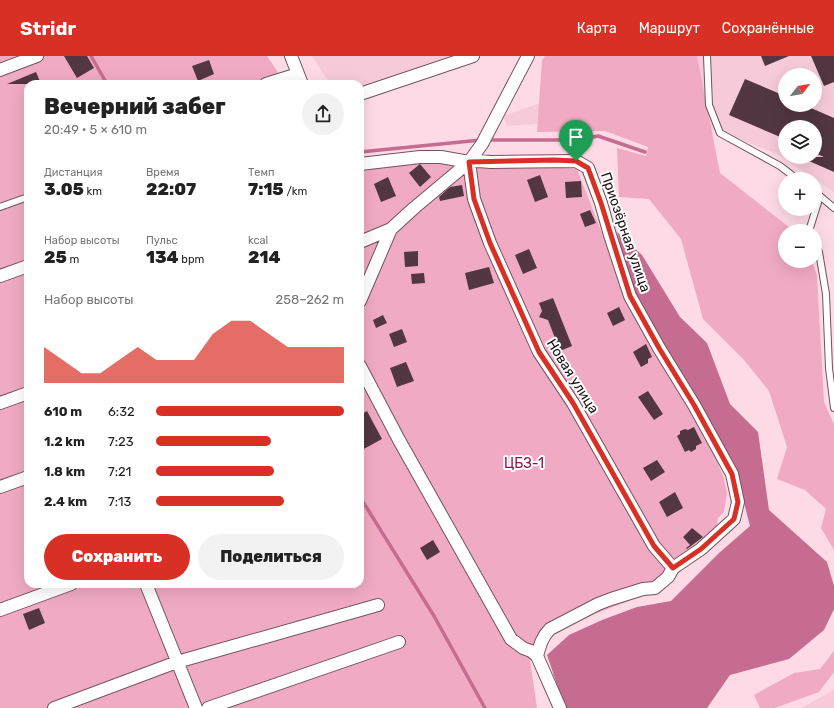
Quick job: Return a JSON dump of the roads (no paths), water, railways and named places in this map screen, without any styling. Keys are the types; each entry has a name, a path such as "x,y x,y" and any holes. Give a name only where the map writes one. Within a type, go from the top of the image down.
{"street":[{"path":"0,70 37,56"},
{"path":"290,56 300,79"},
{"path":"364,93 472,56"},
{"path":"364,240 391,229 469,162 482,144 528,56"},
{"name":"Приозёрная улица","path":"364,164 420,157 441,157 469,162 576,161 588,168 601,203 630,296 659,348 694,405 732,474 738,502 734,519 701,549 673,568"},
{"name":"Новая улица","path":"469,162 474,199 490,243 539,352 573,403 654,546 673,568"},
{"path":"364,292 391,229"},
{"path":"0,276 24,267"},
{"path":"364,374 399,440 511,639 522,648 531,651 537,656 560,708"},
{"path":"0,403 24,394"},
{"path":"0,488 24,479"},
{"path":"537,656 544,634 550,629 604,601 643,589 655,588 668,577 673,568"},
{"path":"0,610 60,588"},
{"path":"148,588 196,708"},
{"path":"54,708 178,662 378,605"},
{"path":"208,708 400,642"}],"lane":[{"path":"707,56 709,105 720,133 780,166 788,172"},
{"path":"0,207 24,198"},
{"path":"822,198 834,208"},
{"path":"822,268 826,294 828,368 834,408"}],"waterway":[{"path":"91,56 105,80"},
{"path":"487,140 577,140 598,136 645,152"},
{"path":"364,152 481,140"},
{"path":"364,503 434,616 485,708"}],"park label":[{"name":"ЦБЗ-1","path":"524,463"}]}
